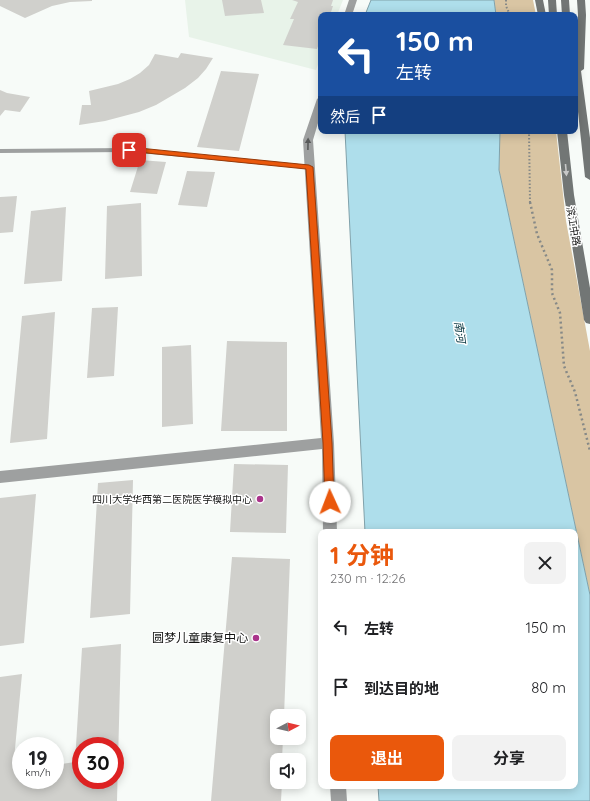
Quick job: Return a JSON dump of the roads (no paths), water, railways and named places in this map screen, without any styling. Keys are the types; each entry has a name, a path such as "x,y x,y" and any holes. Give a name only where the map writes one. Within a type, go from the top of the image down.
{"main road":[{"path":"539,0 541,12"},
{"path":"552,0 553,12"},
{"path":"565,0 566,12"},
{"path":"579,82 582,15 581,0"},
{"path":"578,77 590,178"},
{"name":"滨江中路","path":"562,134 568,195 590,320"}],"street":[{"path":"349,12 353,0"},
{"path":"318,108 308,140 328,443 330,529"},
{"path":"0,477 328,443"},
{"path":"338,789 338,801"}],"lane":[{"path":"0,151 129,150 309,167"}],"water":[{"path":"371,0 494,0 496,12 366,12"},
{"name":"南河","path":"345,134 500,134 499,170 576,529 365,529"},
{"path":"578,539 590,595 590,801 379,801 378,789 578,789"}],"place":[{"name":"四川大学华西第二医院医学模拟中心","path":"260,499"},
{"name":"圆梦儿童康复中心","path":"256,638"}]}
